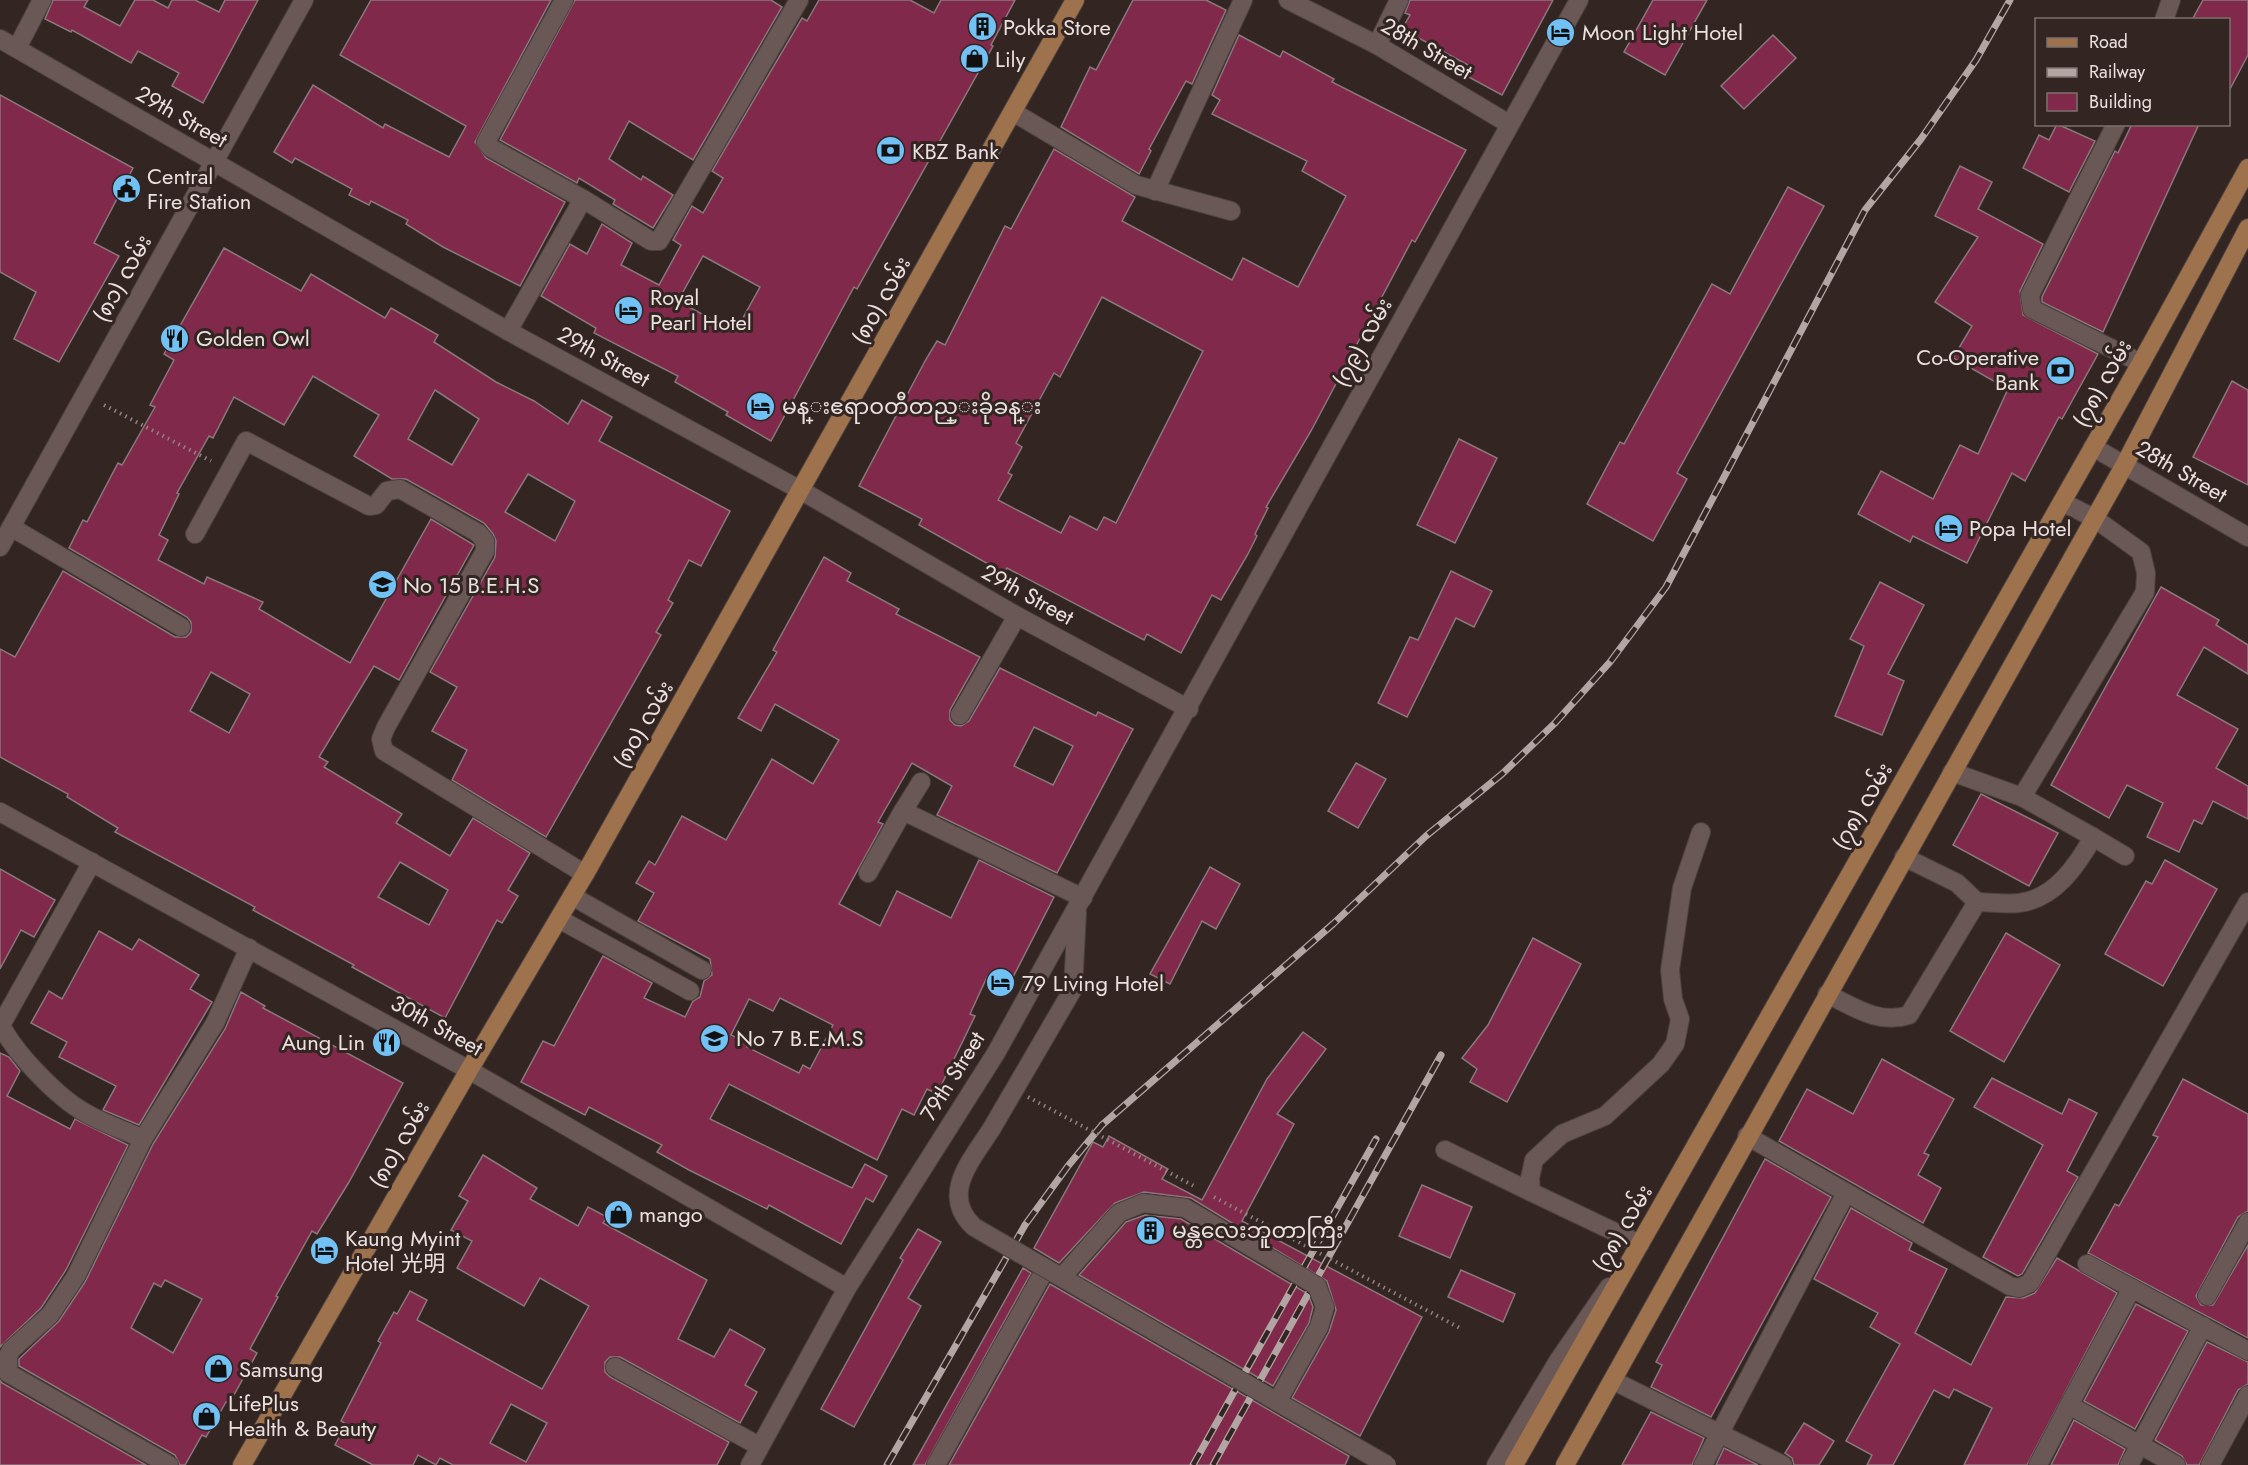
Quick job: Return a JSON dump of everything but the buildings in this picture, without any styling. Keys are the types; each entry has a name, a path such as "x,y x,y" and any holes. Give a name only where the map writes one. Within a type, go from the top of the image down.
{"main road":[{"name":"(၈၀) လမ်း","path":"242,1465 469,1070 585,874 802,491 1075,0"},
{"name":"(၇၈) လမ်း","path":"1514,1465 2141,363 2248,168"},
{"path":"1564,1465 1614,1381 1747,1136 2124,466 2246,235"}],"street":[{"path":"17,48 42,0"},
{"name":"(၈၁) လမ်း","path":"0,547 304,0"},
{"path":"564,0 486,142 491,148 583,199 651,241 659,241 799,0"},
{"path":"1155,191 1243,0"},
{"name":"28th Street","path":"1288,0 1377,45 1509,124"},
{"path":"1377,45 1399,0"},
{"name":"(၇၉) လမ်း","path":"1189,709 1579,0"},
{"path":"2165,18 2171,0"},
{"name":"29th Street","path":"0,39 508,330 802,491 1017,616 1189,709"},
{"path":"1013,112 1136,184 1231,211"},
{"path":"2115,126 2030,295 2030,303 2032,309 2141,363"},
{"path":"508,330 583,199"},
{"path":"195,534 246,441 369,506 376,505 387,491 400,489 478,533 485,541 485,551 386,726 381,739 384,751 585,874"},
{"name":"28th Street","path":"2093,447 2248,537"},
{"path":"2022,797 2145,592 2146,573 2141,552 2094,518 2062,502"},
{"path":"11,527 181,627"},
{"path":"960,715 1017,616"},
{"name":"79th Street","path":"750,1465 847,1288 996,1053 1189,709"},
{"path":"1952,772 2022,797 2125,856"},
{"path":"868,873 921,782"},
{"path":"903,811 1080,903 1073,989 960,1182 957,1194 959,1206 965,1218 974,1227 1387,1465"},
{"name":"30th Street","path":"0,812 469,1070 847,1288"},
{"path":"1532,1192 1530,1178 1534,1160 1562,1134 1605,1116 1661,1064 1675,1044 1680,1019 1673,999 1670,970 1682,888 1701,832"},
{"path":"1904,857 1957,883 1977,902 2019,903 2050,893 2083,856 2093,837"},
{"path":"92,862 1,1025 7,1038 27,1063 82,1112 143,1139"},
{"path":"572,896 702,970"},
{"path":"1827,994 1878,1018 1895,1020 1909,1015 1977,902"},
{"path":"1747,1136 2010,1286 2019,1288 2030,1283 2248,902"},
{"path":"559,919 690,991"},
{"path":"169,1465 8,1373 8,1356 11,1350 50,1316 76,1275 143,1139 215,1023 249,948"},
{"path":"1445,1150 1640,1244"},
{"path":"1703,1465 1846,1193"},
{"path":"1062,1277 1119,1213 1143,1203 1185,1208 1317,1286 1325,1307 1319,1327 1277,1401"},
{"path":"2207,1296 2248,1222"},
{"path":"2087,1264 2248,1351"},
{"path":"936,1465 1046,1268"},
{"path":"1496,1465 1521,1421 1604,1291 1624,1272"},
{"path":"2038,1465 2132,1288"},
{"path":"2129,1465 2204,1326"},
{"path":"615,1367 759,1446"},
{"path":"1614,1381 1719,1431 1783,1465"},
{"path":"2210,1465 2248,1395"},
{"path":"2069,1405 2176,1465"}],"path":[{"path":"84,395 229,471"},
{"path":"1028,1097 1197,1187"},
{"path":"1207,1193 1460,1328"}],"railway":[{"path":"887,1465 1025,1225 1068,1166 1102,1125 1333,924 1426,836 1502,774 1555,723 1610,662 1666,587 1865,210 1921,139 1976,60 2010,0"},
{"path":"1213,1465 1441,1055"},
{"path":"1193,1465 1376,1139"}],"place":[{"name":"Pokka Store","path":"982,27"},
{"name":"Moon Light Hotel","path":"1561,32"},
{"name":"Lily","path":"974,59"},
{"name":"KBZ Bank","path":"891,151"},
{"name":"Central Fire Station","path":"126,189"},
{"name":"Royal Pearl Hotel","path":"629,310"},
{"name":"Golden Owl","path":"175,338"},
{"name":"Co-Operative Bank","path":"2060,370"},
{"name":"မန္းဧရာဝတီတည္းခိုခန္း","path":"761,406"},
{"name":"Popa Hotel","path":"1948,528"},
{"name":"No 15 B.E.H.S","path":"382,585"},
{"name":"79 Living Hotel","path":"1001,983"},
{"name":"No 7 B.E.M.S","path":"715,1038"},
{"name":"Aung Lin","path":"386,1042"},
{"name":"mango","path":"618,1214"},
{"name":"မန္တလေးဘူတာကြီး","path":"1151,1230"},
{"name":"Kaung Myint Hotel 光明","path":"324,1251"},
{"name":"Samsung","path":"218,1369"},
{"name":"LifePlus Health & Beauty","path":"207,1416"}]}
